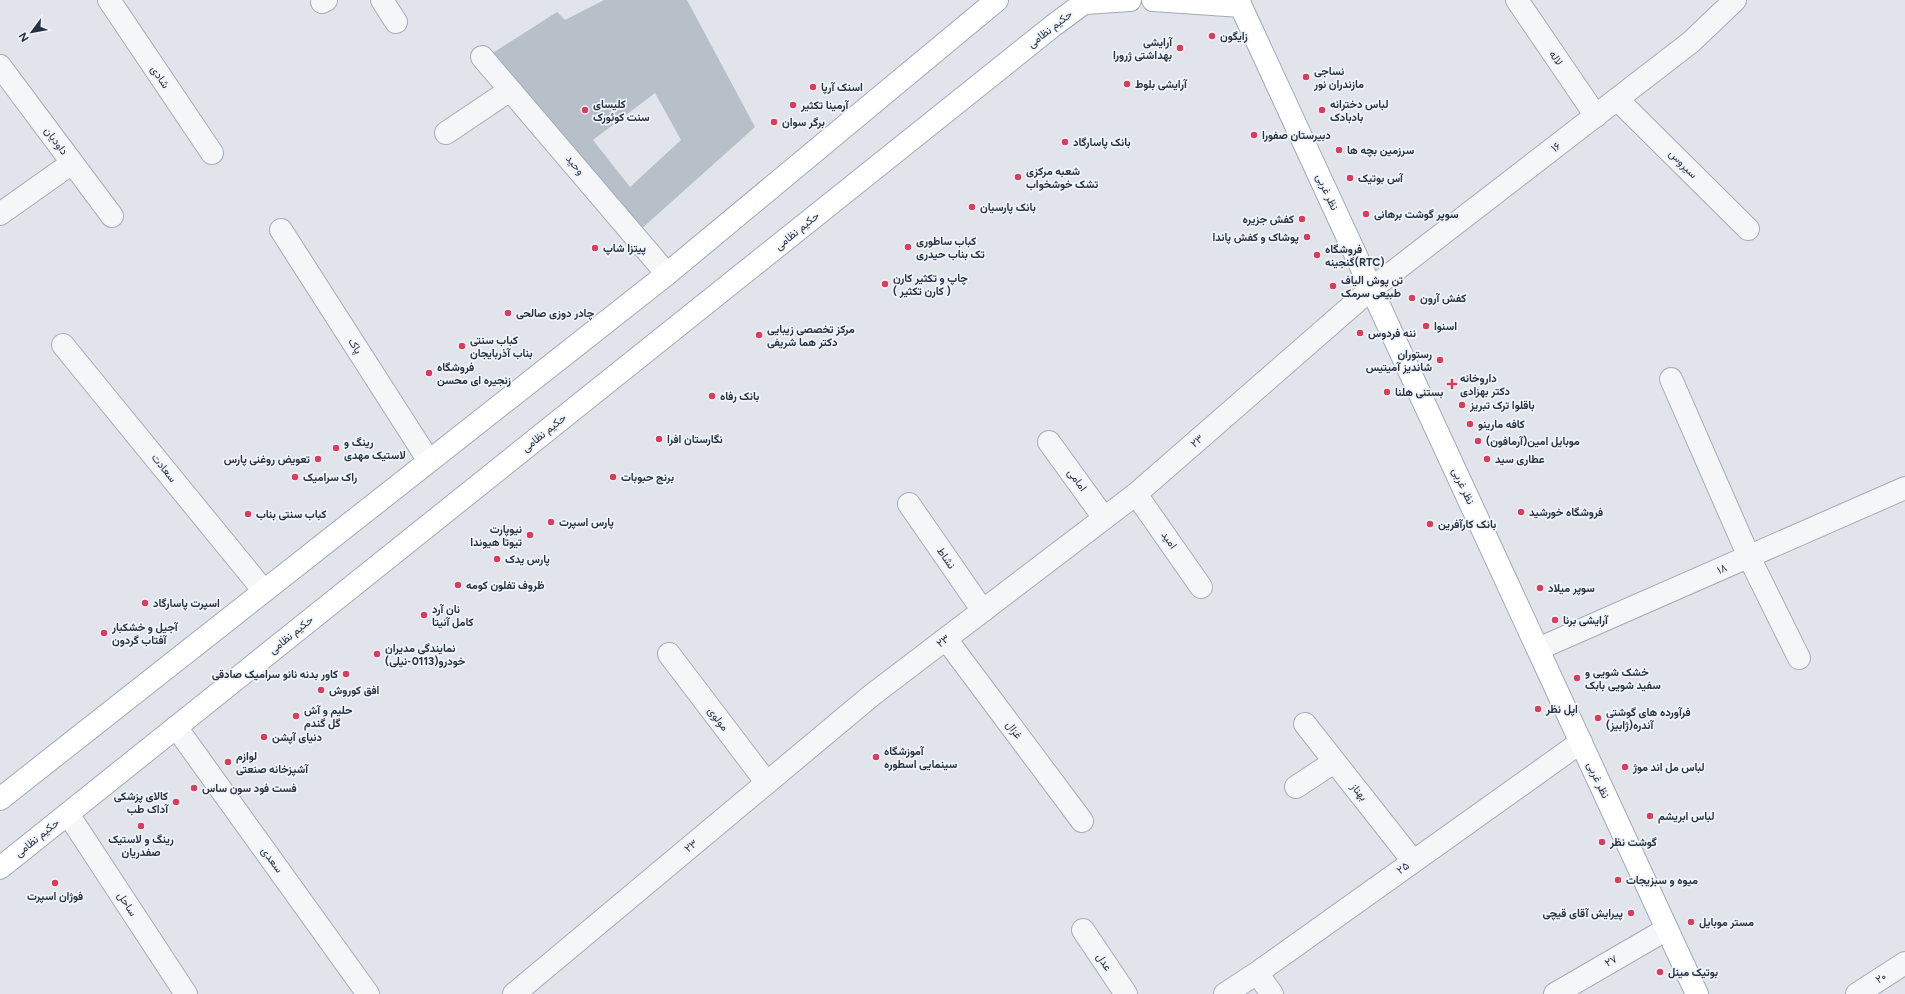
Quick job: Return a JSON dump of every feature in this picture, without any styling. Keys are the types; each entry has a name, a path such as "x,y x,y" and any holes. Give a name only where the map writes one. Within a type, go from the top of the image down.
{"main road":[{"path":"0,799 667,274 996,0"},
{"path":"1087,1 1130,0"},
{"path":"1154,0 1241,2"},
{"name":"حکیم نظامی","path":"0,868 1054,25 1087,1"},
{"name":"نظر غربی","path":"1241,2 1371,289 1697,994"}],"street":[{"name":"شادی","path":"109,0 212,153"},
{"path":"382,0 396,22"},
{"name":"لاله","path":"1517,0 1596,116"},
{"name":"۱۶","path":"1371,289 1618,100 1691,42 1731,1"},
{"name":"وحید","path":"482,57 667,274"},
{"name":"داودیان","path":"0,66 112,216"},
{"path":"446,133 510,90"},
{"name":"سیروس","path":"1618,100 1748,229"},
{"path":"0,214 72,163"},
{"name":"پاک","path":"281,230 429,461"},
{"name":"۲۳","path":"514,994 872,695 1136,494 1371,289"},
{"name":"سعادت","path":"63,345 264,591"},
{"path":"1670,379 1749,557 1799,658"},
{"name":"امامی","path":"1049,442 1104,518"},
{"name":"۱۸","path":"1538,649 1905,488"},
{"name":"امید","path":"1136,494 1201,587"},
{"name":"نشاط","path":"909,504 983,611"},
{"name":"غزال","path":"946,639 1082,822"},
{"name":"مولوی","path":"668,654 767,783"},
{"name":"بهناز","path":"1305,724 1413,861"},
{"name":"سعدی","path":"176,727 368,994"},
{"name":"۲۵","path":"1225,994 1257,973 1581,742"},
{"path":"1296,787 1334,762"},
{"name":"ساحل","path":"68,814 186,994"},
{"name":"۲۷","path":"1556,994 1667,929"},
{"name":"عدل","path":"1083,930 1126,994"},
{"name":"۲۰","path":"1857,994 1905,963"},
{"path":"1257,973 1272,994"}],"building":[{"name":"کلیسای سنت کوئورک","path":"604,0 687,0 755,127 639,231 491,54 557,12 565,20","holes":["655,93 681,140 630,187 593,140"]}],"place":[{"name":"زایگون","path":"1212,36"},
{"name":"آرایشی بهداشتی ژرورا","path":"1180,48"},
{"name":"نساجی مازندران نور","path":"1306,77"},
{"name":"آرایشی بلوط","path":"1127,84"},
{"name":"اسنک آرپا","path":"813,87"},
{"name":"آرمینا تکثیر","path":"793,105"},
{"name":"کلیسای سنت کوئورک","path":"585,110"},
{"name":"لباس دخترانه بادبادک","path":"1322,110"},
{"name":"برگر سوان","path":"774,122"},
{"name":"دبیرستان صفورا","path":"1254,135"},
{"name":"بانک پاسارگاد","path":"1065,142"},
{"name":"سرزمین بچه ها","path":"1339,150"},
{"name":"شعبه مرکزی تشک خوشخواب","path":"1018,177"},
{"name":"آس بوتیک","path":"1350,178"},
{"name":"بانک پارسیان","path":"972,207"},
{"name":"سوپر گوشت برهانی","path":"1366,214"},
{"name":"کفش جزیره","path":"1302,219"},
{"name":"پوشاک و کفش پاندا","path":"1307,237"},
{"name":"کباب ساطوری تک بناب حیدری","path":"908,247"},
{"name":"پیتزا شاپ","path":"595,248"},
{"name":"فروشگاه گنجینه(RTC)","path":"1317,255"},
{"name":"چاپ و تکثیر کارن ( کارن تکثیر )","path":"885,284"},
{"name":"تن پوش الیاف طبیعی سرمک","path":"1333,286"},
{"name":"کفش آرون","path":"1412,298"},
{"name":"چادر دوزی صالحی","path":"508,313"},
{"name":"اسنوا","path":"1426,326"},
{"name":"ننه فردوس","path":"1360,333"},
{"name":"مرکز تخصصی زیبایی دکتر هما شریفی","path":"759,335"},
{"name":"کباب سنتی بناب آذربایجان","path":"462,346"},
{"name":"رستوران شاندیز آمیتیس","path":"1440,360"},
{"name":"فروشگاه زنجیره ای محسن","path":"429,373"},
{"name":"داروخانه دکتر بهزادی","path":"1452,384"},
{"name":"بستنی هلنا","path":"1387,392"},
{"name":"بانک رفاه","path":"712,396"},
{"name":"باقلوا ترک تبریز","path":"1462,405"},
{"name":"کافه مارینو","path":"1470,424"},
{"name":"نگارستان افرا","path":"659,439"},
{"name":"موبایل امین(آرمافون)","path":"1478,441"},
{"name":"رینگ و لاستیک مهدی","path":"336,448"},
{"name":"تعویض روغنی پارس","path":"318,459"},
{"name":"عطاری سید","path":"1487,459"},
{"name":"راک سرامیک","path":"295,477"},
{"name":"برنج حبوبات","path":"613,477"},
{"name":"فروشگاه خورشید","path":"1521,512"},
{"name":"کباب سنتی بناب","path":"248,514"},
{"name":"پارس اسپرت","path":"551,522"},
{"name":"بانک کارآفرین","path":"1430,524"},
{"name":"نیوپارت تیوتا هیوندا","path":"530,535"},
{"name":"پارس یدک","path":"497,559"},
{"name":"ظروف تفلون کومه","path":"458,585"},
{"name":"سوپر میلاد","path":"1540,588"},
{"name":"اسپرت پاسارگاد","path":"145,603"},
{"name":"نان آرد کامل آنیتا","path":"424,615"},
{"name":"آرایشی برنا","path":"1555,620"},
{"name":"آجیل و خشکبار آفتاب گردون","path":"104,633"},
{"name":"نمایندگی مدیران خودرو(0113-نیلی)","path":"377,654"},
{"name":"کاور بدنه نانو سرامیک صادقی","path":"346,674"},
{"name":"خشک شویی و سفید شویی بابک","path":"1577,678"},
{"name":"افق کوروش","path":"321,690"},
{"name":"اپل نظر","path":"1538,709"},
{"name":"حلیم و آش گل گندم","path":"296,716"},
{"name":"فرآورده های گوشتی آندره(ژابیز)","path":"1598,718"},
{"name":"دنیای آپشن","path":"264,737"},
{"name":"آموزشگاه سینمایی اسطوره","path":"876,757"},
{"name":"لوازم آشپزخانه صنعتی","path":"228,762"},
{"name":"لباس مل اند موژ","path":"1625,767"},
{"name":"فست فود سون ساس","path":"194,788"},
{"name":"کالای پزشکی آداک طب","path":"176,802"},
{"name":"لباس ابریشم","path":"1650,816"},
{"name":"رینگ و لاستیک صفدریان","path":"141,826"},
{"name":"گوشت نظر","path":"1602,842"},
{"name":"میوه و سبزیجات","path":"1618,880"},
{"name":"فوژان اسپرت","path":"55,883"},
{"name":"پیرایش آقای قیچی","path":"1631,913"},
{"name":"مستر موبایل","path":"1691,922"},
{"name":"بوتیک مینل","path":"1660,972"}]}
